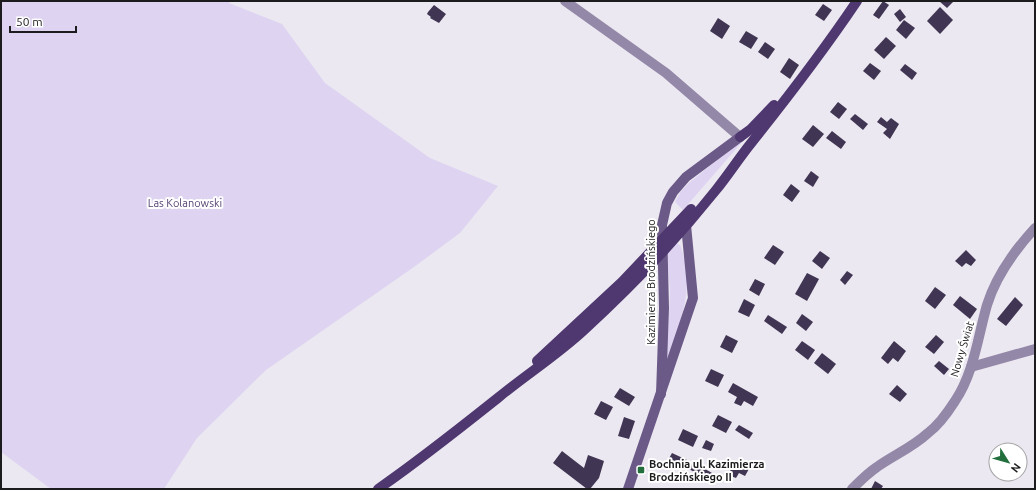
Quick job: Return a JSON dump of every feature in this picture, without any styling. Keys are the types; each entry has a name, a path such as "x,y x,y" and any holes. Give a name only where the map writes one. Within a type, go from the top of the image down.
{"main road":[{"path":"378,489 459,430 501,395 592,311 656,247 683,224 751,143 807,71 857,1"},
{"path":"740,137 755,125 807,71"},
{"name":"Kazimierza Brodzińskiego","path":"660,394 664,322 662,225 665,208 673,192 683,181 740,137"},
{"path":"501,395 569,343 608,307 677,236 683,224"},
{"name":"Kazimierza Brodzińskiego","path":"628,489 693,298 689,257 683,224"}],"street":[{"path":"565,1 666,73 740,137"},
{"name":"Nowy Świat","path":"852,489 878,466 929,433 941,421 956,400 962,390 971,367 995,283 1010,259 1035,228"},
{"path":"971,367 1035,349"}],"green space":[{"name":"Las Kolanowski","path":"1,1 230,1 229,3 282,24 325,83 430,158 498,186 460,233 414,267 266,370 197,438 164,489 51,489 1,452"},
{"path":"749,134 683,210 675,202 681,191"},
{"path":"676,243 680,245 685,260 687,290 681,318 667,360 670,291 667,254"}],"building":[{"path":"883,1 889,5 879,19 873,15"},
{"path":"939,1 951,1 953,2 947,8"},
{"path":"823,4 832,10 824,21 815,15"},
{"path":"434,5 446,14 439,23 430,18 431,17 427,14"},
{"path":"940,7 953,20 940,34 927,21"},
{"path":"900,9 906,17 900,22 894,14"},
{"path":"718,18 730,26 722,39 710,31"},
{"path":"904,20 915,28 906,39 896,30"},
{"path":"746,31 758,38 751,49 739,42"},
{"path":"886,37 896,46 884,59 874,50"},
{"path":"765,42 775,49 768,59 758,52"},
{"path":"789,58 799,65 790,79 780,72"},
{"path":"870,63 881,71 874,80 863,71"},
{"path":"905,64 917,73 912,80 900,70"},
{"path":"838,102 847,109 839,119 830,112"},
{"path":"855,114 868,124 863,130 850,119"},
{"path":"881,117 887,122 891,118 899,124 890,139 883,133 887,129 877,122"},
{"path":"813,125 824,134 813,147 802,139"},
{"path":"832,131 846,142 841,149 826,138"},
{"path":"811,171 819,177 813,187 804,181"},
{"path":"791,184 800,191 792,202 783,195"},
{"path":"773,245 784,252 775,265 764,258"},
{"path":"966,250 976,260 971,266 966,263 962,267 955,261"},
{"path":"820,251 830,258 822,269 812,261"},
{"path":"847,271 853,275 845,285 840,280"},
{"path":"807,273 819,279 807,301 795,294"},
{"path":"755,279 765,284 759,296 749,290"},
{"path":"935,287 946,295 935,309 925,301"},
{"path":"960,296 977,309 970,319 953,305"},
{"path":"1015,297 1023,305 1006,326 997,319"},
{"path":"744,299 755,305 749,317 738,312"},
{"path":"802,314 813,322 806,331 796,323"},
{"path":"768,315 787,327 782,334 764,321"},
{"path":"726,335 738,341 732,353 720,347"},
{"path":"936,335 944,342 934,354 925,347"},
{"path":"802,341 815,350 808,360 795,350"},
{"path":"894,341 906,351 898,362 893,358 888,364 881,358"},
{"path":"822,353 836,364 828,374 814,363"},
{"path":"939,361 949,369 944,375 934,366"},
{"path":"711,369 724,375 718,387 705,381"},
{"path":"733,383 758,397 753,406 744,401 741,406 734,403 737,397 728,392"},
{"path":"897,385 907,394 900,402 889,394"},
{"path":"620,388 635,397 629,406 614,397"},
{"path":"601,401 613,407 606,420 594,414"},
{"path":"718,415 732,422 726,433 712,426"},
{"path":"624,417 635,421 629,439 618,436"},
{"path":"739,425 753,433 749,439 735,430"},
{"path":"683,429 698,436 693,447 678,440"},
{"path":"706,440 714,444 711,451 702,448"},
{"path":"562,451 584,468 588,455 604,461 599,478 590,489 587,489 553,463"},
{"path":"672,453 687,460 685,466 678,463 675,469 666,464"},
{"path":"736,460 750,467 745,476 739,473 736,478 728,475"},
{"path":"693,462 712,473 708,480 689,469"},
{"path":"875,481 883,486 881,489 871,489"}],"place":[{"name":"Bochnia ul. Kazimierza Brodzińskiego II","path":"641,470"}]}
